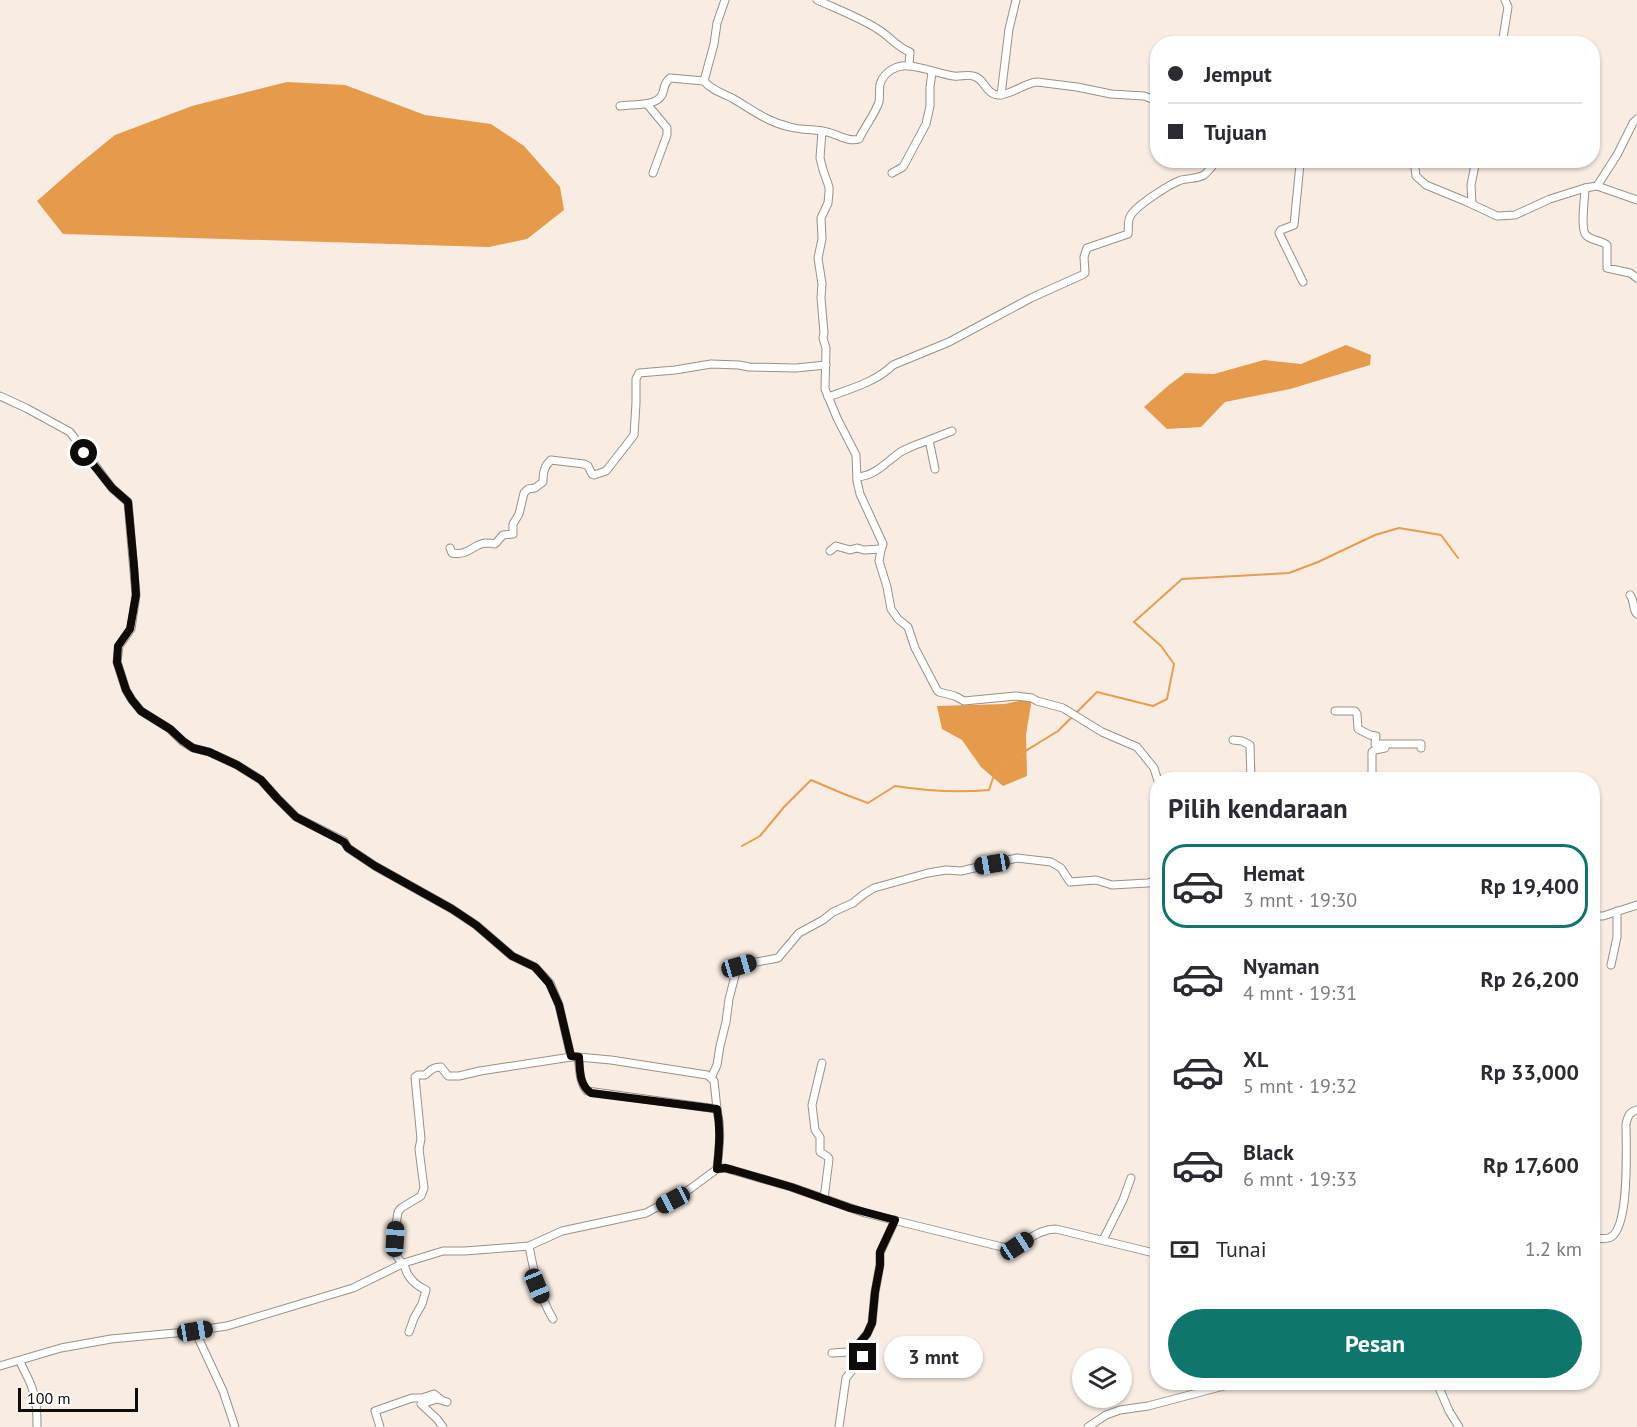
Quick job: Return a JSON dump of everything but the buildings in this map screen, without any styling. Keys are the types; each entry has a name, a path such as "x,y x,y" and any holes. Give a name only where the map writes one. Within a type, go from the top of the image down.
{"street":[{"path":"704,81 717,23 725,0"},
{"path":"817,0 877,29 893,40 900,49 910,52 909,66"},
{"path":"1001,95 1016,0"},
{"path":"1503,36 1508,7 1505,0"},
{"path":"620,105 646,104 657,100 670,78 704,81 716,91 773,122 792,128 835,134 849,141 859,140 878,103 879,86 882,80 896,66 909,66 957,77 973,76 979,79 990,92 1001,95 1032,82 1038,82 1150,98"},
{"path":"892,173 903,167 926,124 930,106 932,72"},
{"path":"646,104 667,128 667,135 653,173"},
{"path":"1597,186 1637,119"},
{"path":"822,131 820,158 830,192 821,218 822,239 818,258 822,285 823,338 826,348 825,383 828,397 856,455 860,494 883,544 879,561 891,609 908,627 915,648 939,692 950,694 964,701 1016,696 1032,698 1063,708 1102,732 1137,747 1155,772"},
{"path":"828,397 858,386 886,371 893,364 949,342 1031,298 1082,276 1085,273 1084,257 1087,248 1128,234 1131,214 1144,203 1172,184 1189,178 1198,178 1210,168"},
{"path":"1299,168 1294,225 1281,230 1280,234 1303,282"},
{"path":"1415,168 1416,176 1426,185 1497,216 1515,215 1550,199 1597,186 1637,200"},
{"path":"1472,204 1471,185 1474,168"},
{"path":"1585,188 1583,223 1585,234 1607,245 1607,268 1630,273 1637,278"},
{"path":"450,548 452,553 459,554 470,551 483,543 495,544 503,535 513,534 513,524 519,514 524,493 543,482 543,470 551,460 585,464 594,475 606,471 634,435 636,376 639,373 711,364 739,365 749,368 796,368 826,365"},
{"path":"0,396 69,432 112,488 128,502 136,595 130,629 118,646 117,662 126,690 141,711 170,729 193,748 209,752 237,765 261,780 296,817 344,842 348,848 375,866 452,909 476,925 512,956 535,967 549,983 559,1005 580,1077 584,1088 591,1093 717,1109"},
{"path":"857,477 864,477 875,472 903,451 951,431"},
{"path":"929,440 935,469"},
{"path":"830,551 836,546 850,550 881,549"},
{"path":"1630,595 1637,614"},
{"path":"1335,711 1355,711 1358,729 1376,736 1375,744 1421,744 1421,748 1382,747 1375,750 1372,756 1372,772"},
{"path":"1233,740 1250,744 1251,772"},
{"path":"711,1077 717,1065 737,968 778,958 800,933 832,912 853,903 874,888 928,873 946,870 961,871 1017,858 1051,862 1061,868 1070,882 1096,880 1112,885 1150,882"},
{"path":"1600,916 1637,905"},
{"path":"1611,965 1617,937 1617,911"},
{"path":"409,1332 426,1290 413,1282 395,1253 399,1212 401,1208 421,1196 424,1188 419,1149 420,1130 415,1077 418,1075 425,1075 435,1067 441,1067 448,1076 459,1076 575,1057 611,1060 707,1075 711,1077 716,1088 720,1125 717,1169"},
{"path":"822,1063 812,1105 815,1130 820,1141 820,1152 829,1159 824,1199"},
{"path":"1600,1238 1612,1237 1618,1231 1621,1223 1624,1202 1626,1124 1632,1111 1637,1110"},
{"path":"0,1366 61,1348 111,1339 227,1326 353,1288 403,1263 443,1251 529,1246 562,1230 646,1213 690,1189 717,1169 725,1168 791,1187 865,1213 1002,1247 1017,1246 1039,1232 1056,1229 1150,1252"},
{"path":"1103,1240 1131,1178"},
{"path":"832,1353 848,1352 856,1347 867,1334 872,1323 880,1252 895,1220"},
{"path":"529,1246 537,1286 553,1319"},
{"path":"195,1331 223,1391 235,1427"},
{"path":"839,1427 846,1378 864,1355 856,1347"},
{"path":"21,1360 22,1368 34,1392 37,1427"},
{"path":"1088,1427 1106,1415 1119,1410 1148,1406 1209,1390"},
{"path":"1440,1390 1459,1427"},
{"path":"380,1427 375,1411 412,1398 423,1398 434,1394 443,1401 421,1404 443,1427"}],"shaded area":[{"path":"287,82 345,85 425,115 491,124 524,146 560,187 564,210 527,239 489,247 63,234 37,201 115,135 192,106"},
{"path":"1346,345 1371,355 1370,365 1290,389 1225,402 1201,427 1167,429 1144,407 1185,373 1214,374 1264,360 1301,364"},
{"path":"1032,698 1026,735 1027,776 1003,786 981,767 962,740 942,729 937,706 1005,704"}],"waterway":[{"path":"1076,713 1097,692 1153,706 1167,699 1174,664 1161,646 1134,622 1182,579 1289,573 1375,535 1399,528 1441,535 1458,558"},
{"path":"742,846 760,836 811,780 868,803 895,786 942,791 989,790 996,769 1058,731 1072,717"}],"route":[{"path":"84,453 112,488 128,502 136,595 130,629 118,646 117,662 126,690 141,711 170,729 193,748 209,752 237,765 261,780 296,817 344,842 348,848 375,866 452,909 476,925 512,956 535,967 549,983 559,1005 571,1056 579,1057 580,1077 587,1091 717,1109 720,1125 717,1169 733,1170 791,1187 865,1213 895,1220 880,1252 872,1323 867,1334 856,1347 862,1352 863,1357"}]}
